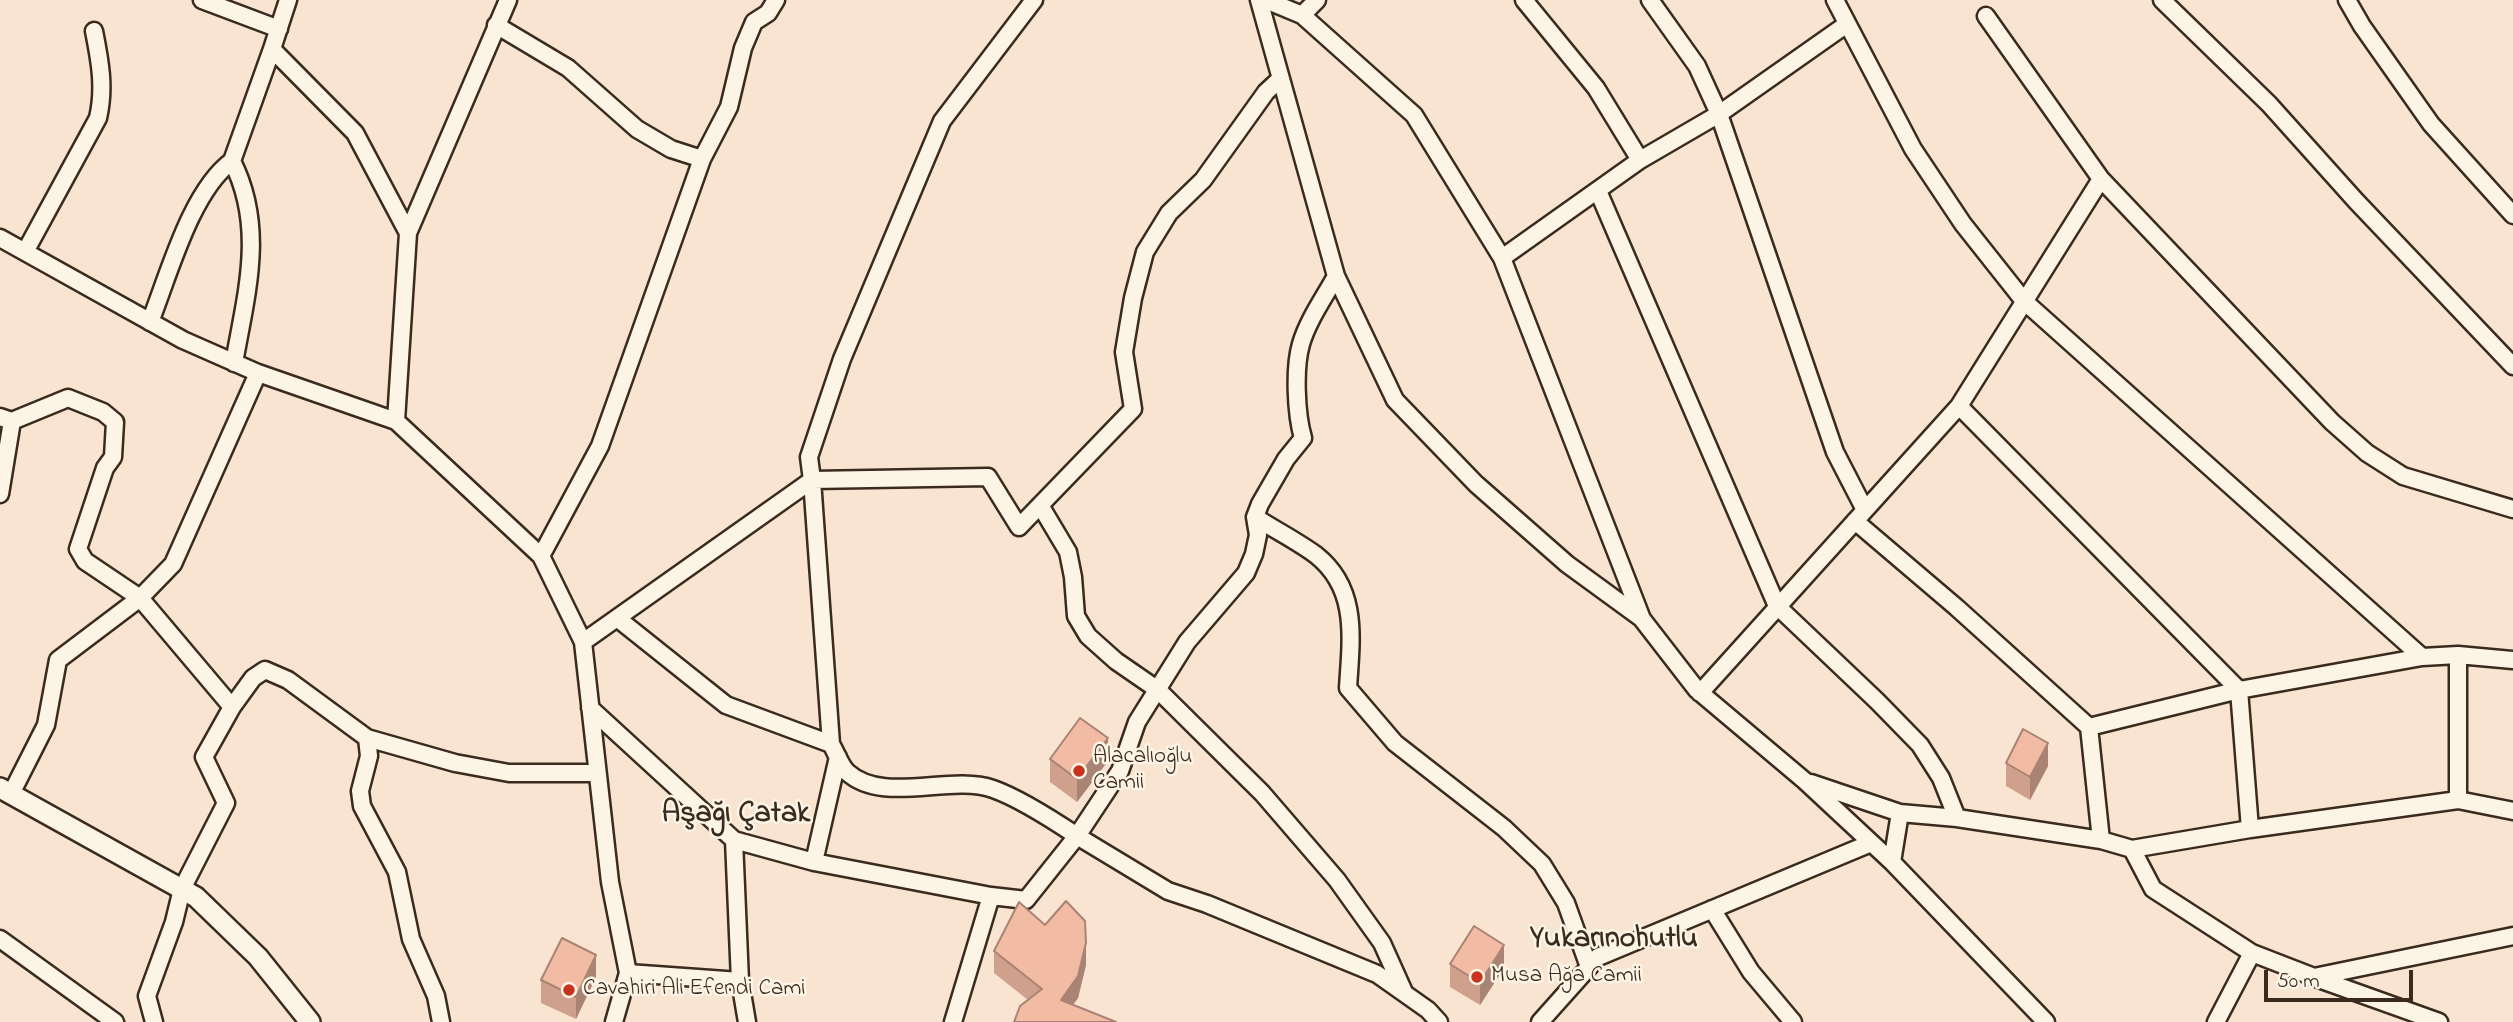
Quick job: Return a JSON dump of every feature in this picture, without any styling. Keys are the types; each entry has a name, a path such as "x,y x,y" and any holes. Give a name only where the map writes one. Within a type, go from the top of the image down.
{"street":[{"path":"202,0 279,29"},
{"path":"150,322 196,206 217,172 232,161 288,0"},
{"path":"396,421 408,233 508,0"},
{"path":"541,556 600,446 702,159 729,107 743,48 754,22 768,12 776,0"},
{"path":"814,862 834,750 809,457 842,359 942,121 1034,0"},
{"path":"1259,0 1336,276 1395,400 1476,484 1567,564 1642,618"},
{"path":"1266,0 1302,15 1414,115 1502,258 1642,618 1700,693 1805,781 1871,842 2046,1022"},
{"path":"1302,15 1317,0"},
{"path":"1524,0 1596,88 1640,160"},
{"path":"1650,0 1698,66 1719,114 1835,452 1860,516 2088,727 2101,840"},
{"path":"1835,0 1913,149 1963,224 2024,301 2423,657"},
{"path":"2162,0 2269,104 2490,345 2513,366"},
{"path":"2347,0 2362,26 2431,124 2513,215"},
{"path":"1986,16 2101,179 2301,391 2367,453 2403,476 2513,509"},
{"path":"496,24 568,68 637,129 671,149 702,159"},
{"path":"1502,258 1640,160 1719,114 1846,24"},
{"path":"25,252 98,118 103,98 102,74 94,30"},
{"path":"272,49 355,133 408,233"},
{"path":"583,642 812,480 988,477 1019,527 1133,409 1124,352 1133,298 1145,252 1169,213 1203,180 1266,92 1280,79"},
{"path":"232,161 242,180 253,235 252,258 234,363"},
{"path":"1700,693 1959,406 2101,179"},
{"path":"1598,191 1777,606 1920,745 1941,778 1957,818"},
{"path":"0,238 183,340 258,373 396,421 541,556 583,642 610,882 628,973 614,1022"},
{"path":"590,708 734,840 814,862 991,896 1026,900 1077,836 1120,771 1137,722 1187,642 1246,573 1258,535 1255,517 1259,504 1303,438 1299,425 1298,397 1300,346 1336,276"},
{"path":"258,373 173,564 140,598 58,660 46,725 5,791 196,897 258,957 310,1022"},
{"path":"0,494 6,419 68,398 103,412 115,422 113,457 105,468 78,550 85,561 140,598 232,707"},
{"path":"1959,406 2239,690 2250,829"},
{"path":"1040,505 1068,552 1076,617 1088,636 1116,661 1158,690 1262,793 1337,880 1382,943 1405,994"},
{"path":"1255,517 1317,556 1342,585 1352,630 1348,688 1395,743 1504,828 1542,864 1566,902 1589,967"},
{"path":"617,618 726,705 834,750 846,771 869,785 897,787 960,784 992,789 1053,820 1168,891 1207,904 1377,974 1428,1010 1439,1022"},
{"path":"2088,727 2239,690 2423,657 2459,655 2513,660"},
{"path":"2458,800 2459,655"},
{"path":"153,1022 147,996 174,922 181,889 226,803 204,757 232,707 253,678 265,670 288,680 367,738 455,764 509,773 597,773"},
{"path":"367,738 369,756 360,791 362,806 397,872 411,939 436,996 441,1022"},
{"path":"1805,781 1900,813 1957,818 2101,840 2132,849 2250,829 2458,800 2513,811"},
{"path":"1892,862 1900,813"},
{"path":"734,840 740,981 747,1022"},
{"path":"1540,1022 1598,957 1871,842"},
{"path":"2132,849 2153,889 2252,953 2439,1022"},
{"path":"953,1022 991,896"},
{"path":"1712,909 1751,972 1793,1022"},
{"path":"2314,977 2513,936"},
{"path":"0,939 115,1022"},
{"path":"2216,1022 2252,953"},
{"path":"628,973 740,981"}],"building":[{"path":"1080,718 1108,738 1077,779 1050,759"},
{"path":"2023,729 2048,743 2030,777 2006,763"},
{"path":"1066,901 1085,921 1086,943 1078,976 1061,1000 1116,1022 1014,1022 1020,1006 1042,989 994,951 1019,902 1045,925"},
{"path":"1474,926 1504,945 1480,983 1450,964"},
{"path":"562,938 596,955 576,997 541,980"}],"place":[{"name":"Alacalıoğlu Camii","path":"1079,771"},
{"name":"Musa Ağa Camii","path":"1477,977"},
{"name":"Cavahiri Ali Efendi Cami","path":"569,990"}],"district":[{"name":"Aşağı Çatak","path":"736,816"},
{"name":"Yukarınohutlu","path":"1614,941"}]}
